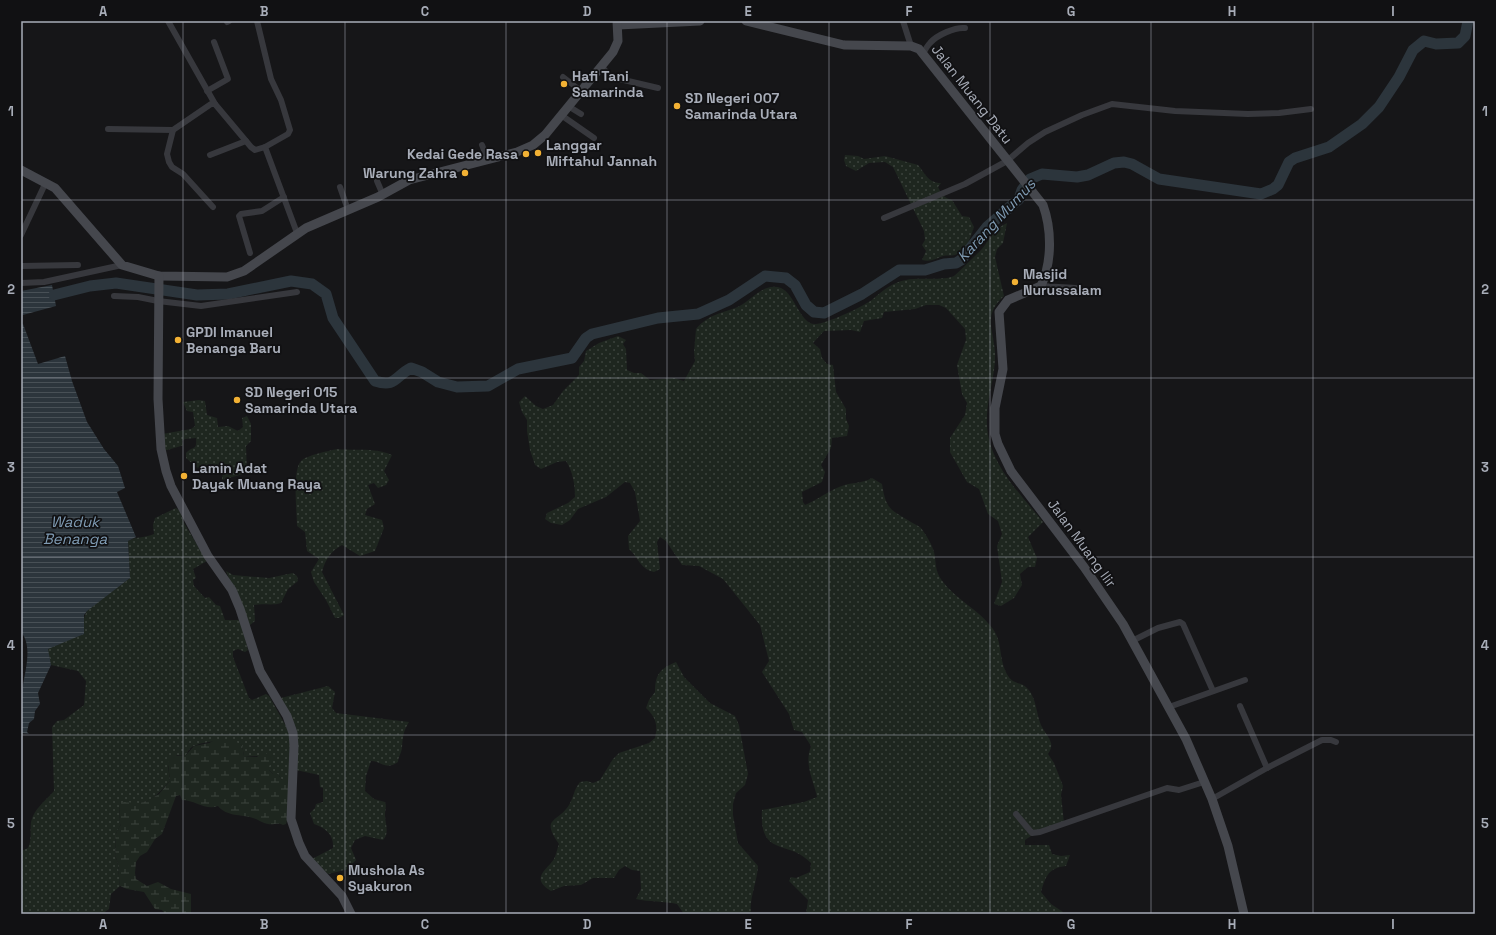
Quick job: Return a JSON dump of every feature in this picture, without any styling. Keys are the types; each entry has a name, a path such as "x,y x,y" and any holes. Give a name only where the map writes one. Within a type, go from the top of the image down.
{"main road":[{"path":"21,170 46,182 54,188 68,202 122,265 159,279 214,278 236,275 297,233 383,195 409,180 488,160 533,145 545,136 615,49 618,41 618,23 700,21"},
{"name":"Jalan Muang Datu","path":"746,21 844,45 911,46 919,49 942,80 1037,198 1046,213 1048,226 1049,263 1041,286"},
{"path":"159,279 158,399 161,449 166,471 171,486 208,556 232,590 240,609 260,671 287,716 293,733 294,746 291,819 299,843 305,856 342,896 351,914"},
{"name":"Jalan Muang Ilir","path":"1041,286 1008,300 999,312 1003,369 995,421 995,434 1001,453 1012,471 1084,567 1123,624 1186,739 1212,799 1228,846 1244,914"}],"street":[{"path":"168,21 215,104 255,150 265,147 288,134 290,130 281,100 271,79 257,21"},
{"path":"903,21 911,46"},
{"path":"923,54 927,46 934,39 956,28 965,28"},
{"path":"207,91 228,79 214,42"},
{"path":"602,66 611,77 658,88"},
{"path":"563,77 581,91"},
{"path":"108,129 174,130 211,104 215,104"},
{"path":"884,218 965,184 1008,162 1028,143 1041,135 1088,113 1112,104 1175,111 1248,114 1279,113 1311,109"},
{"path":"568,106 581,114"},
{"path":"561,115 594,138"},
{"path":"174,130 167,154 169,162 172,167 183,174 213,207"},
{"path":"210,155 246,141"},
{"path":"482,145 488,160"},
{"path":"265,147 297,233"},
{"path":"377,181 383,195"},
{"path":"21,235 46,182"},
{"path":"340,187 348,210"},
{"path":"250,253 239,216 241,214 262,211 284,197"},
{"path":"21,266 78,265"},
{"path":"21,283 44,282 122,265"},
{"path":"1041,286 1076,288"},
{"path":"114,296 138,297 158,301 207,306 297,292"},
{"path":"1132,641 1158,628 1180,622 1183,624 1213,691"},
{"path":"1169,707 1245,680"},
{"path":"1240,706 1267,768"},
{"path":"1212,799 1267,768 1322,740 1331,740 1336,742"},
{"path":"1016,814 1032,833 1040,832 1167,788 1179,790 1204,782"}],"green space":[{"path":"845,155 858,156 864,159 885,156 918,165 930,179 937,183 941,183 938,187 941,192 945,197 952,200 962,216 969,217 974,227 965,247 955,255 943,256 925,261 922,260 926,251 922,245 925,240 924,231 893,167 885,162 869,163 856,171 846,166 844,160"},
{"path":"1007,223 1003,243 997,249 995,257 1004,296 993,309 991,316 995,360 987,415 988,431 991,446 1004,473 1043,522 1028,537 1037,558 1035,567 1028,567 1020,574 1022,585 1014,598 1001,606 994,604 1002,582 997,546 1002,534 998,521 988,514 979,489 967,482 950,452 950,438 965,415 967,403 962,394 957,365 966,340 965,329 946,308 939,305 926,305 915,309 884,312 882,318 864,321 860,332 851,330 824,331 813,343 820,349 822,358 827,364 833,365 836,392 846,409 846,419 849,426 847,436 832,438 831,448 821,465 825,472 822,482 802,492 803,502 805,505 843,485 872,478 882,484 885,499 890,508 920,527 927,537 934,552 939,576 945,584 951,591 980,615 993,629 998,638 1003,665 1010,679 1027,688 1033,697 1040,722 1051,743 1048,754 1054,763 1063,786 1061,795 1064,823 1037,832 1025,840 1025,845 1049,845 1052,854 1061,856 1070,855 1066,866 1051,871 1046,877 1041,892 1051,904 1063,912 1062,914 806,914 808,900 789,881 791,877 796,878 810,872 811,863 794,851 777,846 770,842 765,835 762,825 762,810 804,802 817,797 808,759 811,746 802,732 794,730 789,714 762,672 769,661 760,625 723,579 699,566 682,565 666,541 660,537 657,542 660,569 654,572 642,566 629,549 628,536 640,521 635,492 630,483 625,482 606,497 578,509 570,520 562,525 551,523 545,519 547,513 568,503 575,497 573,479 566,461 557,462 541,469 535,465 530,450 527,420 522,412 519,402 525,396 536,406 543,409 553,405 563,391 579,375 579,367 584,361 586,351 599,343 618,336 626,340 623,344 626,349 627,370 634,373 641,373 650,380 674,378 684,381 695,361 694,352 696,329 700,324 709,318 741,305 768,287 781,288 786,291 805,319 810,323 820,324 862,306 888,287 901,281 954,276 982,249 996,231"},
{"path":"199,400 205,401 207,415 217,418 218,427 228,426 238,431 243,427 242,418 247,416 251,424 251,441 246,446 247,473 222,480 223,470 221,466 214,466 213,464 202,468 193,467 193,464 186,458 186,453 195,447 196,438 185,439 182,441 183,445 164,451 162,434 191,429 195,426 193,412 187,411 183,402"},
{"path":"337,449 372,450 392,455 384,471 389,480 386,485 378,488 374,483 368,485 375,504 367,509 365,515 382,520 384,528 375,551 360,556 342,545 332,553 323,568 322,572 344,615 339,618 335,618 326,600 314,582 311,572 319,559 307,551 305,532 297,526 296,482 298,466 301,461 313,455"},
{"path":"176,508 180,511 184,523 207,561 193,569 196,578 193,580 194,586 205,598 209,597 216,605 220,606 225,620 238,620 241,622 248,650 245,652 238,649 233,651 233,657 249,698 252,700 266,694 269,696 291,735 289,780 282,780 278,774 273,774 269,770 269,766 259,756 244,756 242,745 230,742 218,741 200,744 189,750 186,755 177,755 168,766 170,781 153,798 144,802 120,804 119,822 121,825 116,836 115,856 117,859 120,886 111,894 109,909 102,914 21,914 21,851 28,848 29,845 32,817 40,805 54,791 52,727 57,721 64,720 84,705 86,681 78,671 51,665 47,649 67,639 77,637 87,610 130,578 128,541 154,534 153,525 155,518"},
{"path":"226,571 233,575 269,578 293,573 297,576 298,581 288,589 281,603 254,605 255,621 250,625 249,630"},
{"path":"676,662 684,677 710,703 735,716 739,725 748,774 745,785 736,793 733,804 733,815 738,843 758,866 751,902 751,914 684,914 677,904 636,899 641,889 640,871 632,870 625,866 619,870 614,878 593,878 581,885 564,886 551,891 541,882 542,875 554,859 559,844 551,829 551,825 553,821 565,811 580,782 587,781 593,783 600,780 613,759 619,753 649,743 655,738 656,725 652,715 646,708 649,700 655,692 657,676 666,667"},
{"path":"328,686 335,692 332,708 336,713 409,722 404,734 398,762 394,765 387,766 371,761 366,776 365,791 374,799 385,802 386,804 385,815 387,831 385,837 383,840 365,836 355,840 351,848 356,860 353,863 353,868 328,874 312,859 333,848 330,835 322,827 314,824 310,813 315,808 316,804 323,802 323,788 320,787 319,775 296,770 281,698"},
{"path":"213,741 234,741 242,745 244,756 257,757 263,751 273,758 273,762 269,766 269,770 273,774 278,774 282,780 289,780 287,821 286,824 283,825 266,824 253,818 230,814 218,806 209,807 187,800 182,800 180,795 176,796 162,834 155,839 147,852 140,856 136,862 136,879 147,886 158,882 171,889 191,894 191,914 165,914 162,910 155,909 144,892 127,889 120,886 115,852 116,836 121,825 119,822 120,804 123,802 139,803 147,801 159,794 170,781 168,763 172,756 186,755 194,746"}],"water":[{"path":"52,285 56,306 23,315 21,312 21,291"},
{"name":"Waduk Benanga","path":"23,324 38,364 65,356 72,381 87,422 104,449 118,466 125,488 117,492 136,537 128,541 130,578 87,611 84,615 84,634 48,649 51,665 38,693 40,704 35,711 34,719 29,723 27,732 29,734 21,733 22,691 27,664 27,647 21,632 21,325"}],"waterway":[{"name":"Karang Mumus","path":"54,295 90,286 116,283 197,295 228,294 291,281 312,284 326,294 333,318 375,381 382,383 391,382 411,368 422,372 438,382 457,387 488,386 518,369 572,358 586,338 592,334 658,318 698,314 729,300 765,276 786,278 795,285 806,305 814,312 824,313 862,294 899,270 925,270 944,264 956,263 961,260 987,227 1019,199 1022,190 1030,179 1042,174 1077,177 1088,175 1114,163 1124,162 1132,164 1159,179 1261,194 1278,185 1289,162 1295,158 1329,147 1362,124 1379,107 1399,77 1413,50 1424,41 1436,44 1458,43 1465,36 1468,21"}],"place":[{"name":"Hafi Tani Samarinda","path":"564,84"},
{"name":"SD Negeri 007 Samarinda Utara","path":"677,106"},
{"name":"Langgar Miftahul Jannah","path":"538,153"},
{"name":"Kedai Gede Rasa","path":"526,154"},
{"name":"Warung Zahra","path":"465,173"},
{"name":"Masjid Nurussalam","path":"1015,282"},
{"name":"GPDI Imanuel Benanga Baru","path":"178,340"},
{"name":"SD Negeri 015 Samarinda Utara","path":"237,400"},
{"name":"Lamin Adat Dayak Muang Raya","path":"184,476"},
{"name":"Mushola As Syakuron","path":"340,878"}]}
